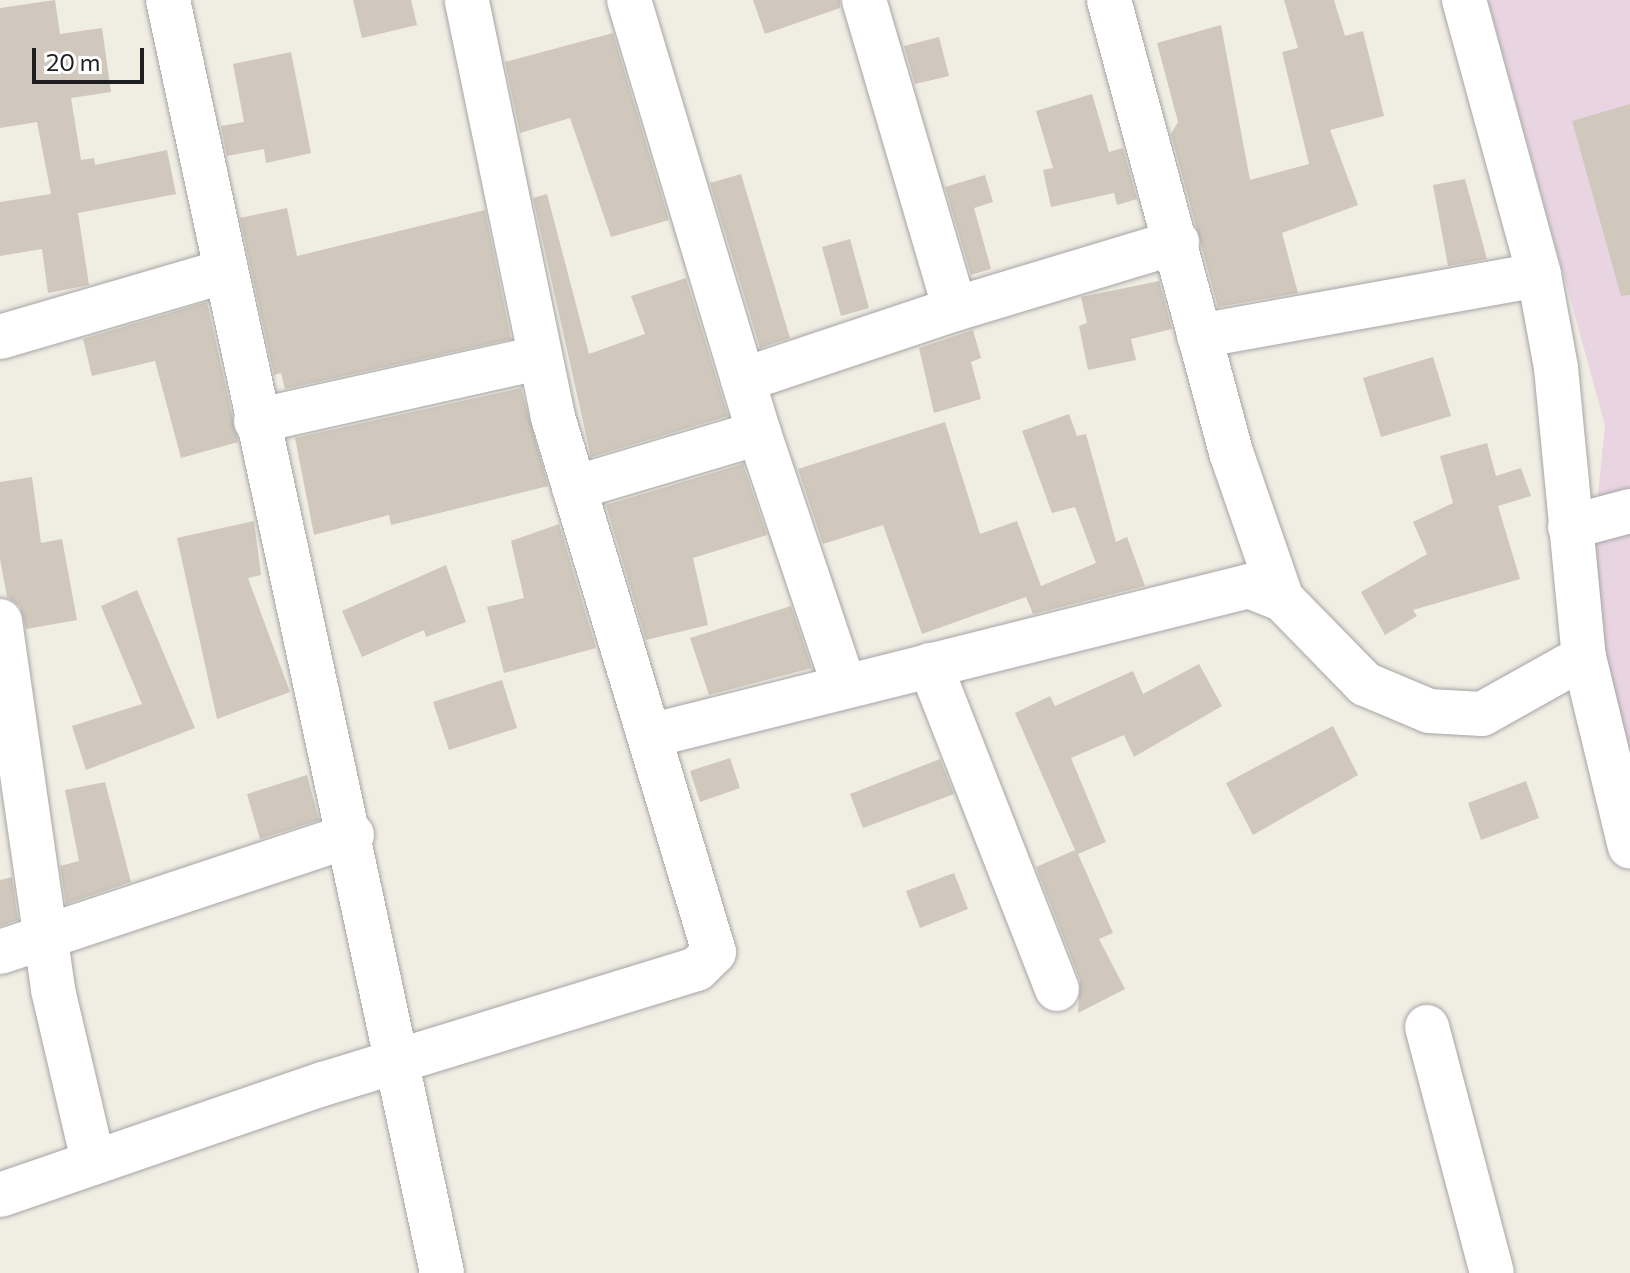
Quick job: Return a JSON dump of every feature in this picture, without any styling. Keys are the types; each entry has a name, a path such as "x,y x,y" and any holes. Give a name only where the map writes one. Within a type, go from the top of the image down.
{"street":[{"path":"168,0 256,421 352,835 442,1273"},
{"path":"0,1195 93,1161 401,1064 709,961 715,943 574,488 539,358 467,0"},
{"path":"629,0 759,433 843,682"},
{"path":"864,0 955,309"},
{"path":"1109,0 1177,242 1199,336 1282,599 1365,684 1450,715 1493,709 1584,657"},
{"path":"1464,0 1539,275 1556,368 1584,657 1630,847"},
{"path":"743,380 955,309 1177,242"},
{"path":"0,337 225,271"},
{"path":"1199,336 1539,275"},
{"path":"256,421 539,358"},
{"path":"574,488 759,433"},
{"path":"1570,527 1630,511"},
{"path":"653,735 843,682 930,665 1238,588 1282,599"},
{"path":"0,621 47,937 93,1161"},
{"path":"930,665 1057,989"},
{"path":"0,952 352,835"},
{"path":"1427,1027 1492,1273"}],"shaded area":[{"path":"1488,0 1630,0 1630,783 1585,623 1605,425"}],"building":[{"path":"55,0 60,34 102,28 111,92 71,98 81,160 94,158 95,165 167,150 176,194 78,213 89,285 48,293 42,249 0,256 0,202 51,194 37,122 0,128 0,8"},
{"path":"353,0 411,0 417,25 362,38"},
{"path":"753,0 840,0 840,8 765,34"},
{"path":"1284,0 1334,0 1345,36 1363,31 1384,116 1330,130 1358,205 1282,233 1298,293 1218,307 1171,134 1178,122 1157,43 1221,25 1250,180 1309,164 1282,52 1298,48"},
{"path":"613,33 669,220 611,237 570,118 520,133 505,62"},
{"path":"939,37 949,76 915,84 904,46"},
{"path":"291,52 311,153 266,163 264,149 227,156 221,126 244,122 233,64"},
{"path":"1092,94 1109,152 1123,148 1137,199 1117,205 1114,193 1051,207 1043,170 1053,168 1036,111"},
{"path":"1630,104 1630,295 1621,296 1572,121"},
{"path":"741,174 790,338 760,348 710,183"},
{"path":"985,175 993,202 974,208 991,269 971,275 945,187"},
{"path":"1465,179 1487,259 1448,266 1433,185"},
{"path":"547,194 589,354 645,334 631,296 686,278 728,416 591,457 533,198"},
{"path":"287,208 297,256 485,210 511,339 285,389 281,373 274,375 240,218"},
{"path":"850,239 869,308 841,316 822,247"},
{"path":"1159,281 1172,329 1131,339 1136,360 1088,370 1079,326 1087,323 1081,297"},
{"path":"207,302 238,442 181,458 155,361 92,376 83,339"},
{"path":"973,330 981,358 971,362 981,399 934,413 919,348"},
{"path":"1433,357 1451,416 1381,437 1363,378"},
{"path":"521,388 548,486 391,525 389,515 314,535 295,438"},
{"path":"1069,414 1077,436 1086,434 1116,542 1127,537 1145,586 1033,614 1026,597 922,634 883,525 823,544 798,469 945,422 980,534 1017,521 1041,586 1096,563 1075,507 1052,513 1022,431"},
{"path":"1487,443 1496,476 1521,468 1531,496 1498,506 1520,579 1413,610 1417,616 1385,635 1361,592 1427,554 1413,522 1453,503 1440,456"},
{"path":"743,464 767,535 693,558 708,625 646,640 606,505"},
{"path":"32,477 41,543 62,539 77,620 26,629 20,606 7,597 0,559 0,482"},
{"path":"254,521 261,575 248,578 290,692 217,719 177,538"},
{"path":"559,524 596,648 504,673 487,607 524,598 511,541"},
{"path":"446,565 466,622 426,637 424,630 362,657 342,611"},
{"path":"137,590 195,728 86,770 72,726 142,704 101,606"},
{"path":"791,606 812,668 709,695 690,638"},
{"path":"1199,664 1222,706 1134,757 1124,735 1071,758 1106,842 1078,854 1113,933 1099,939 1125,989 1078,1013 1080,980 1036,867 1075,850 1015,713 1050,696 1055,706 1133,671 1143,694"},
{"path":"502,680 517,728 449,750 433,702"},
{"path":"1333,726 1358,775 1253,835 1226,783"},
{"path":"730,758 740,788 700,802 690,771"},
{"path":"940,759 954,794 863,828 850,794"},
{"path":"307,775 319,820 260,839 247,794"},
{"path":"1526,781 1539,818 1481,840 1468,803"},
{"path":"105,782 131,882 66,904 60,866 79,861 65,790"},
{"path":"954,873 968,909 920,928 906,891"},
{"path":"12,877 18,920 0,926 0,880"}]}
